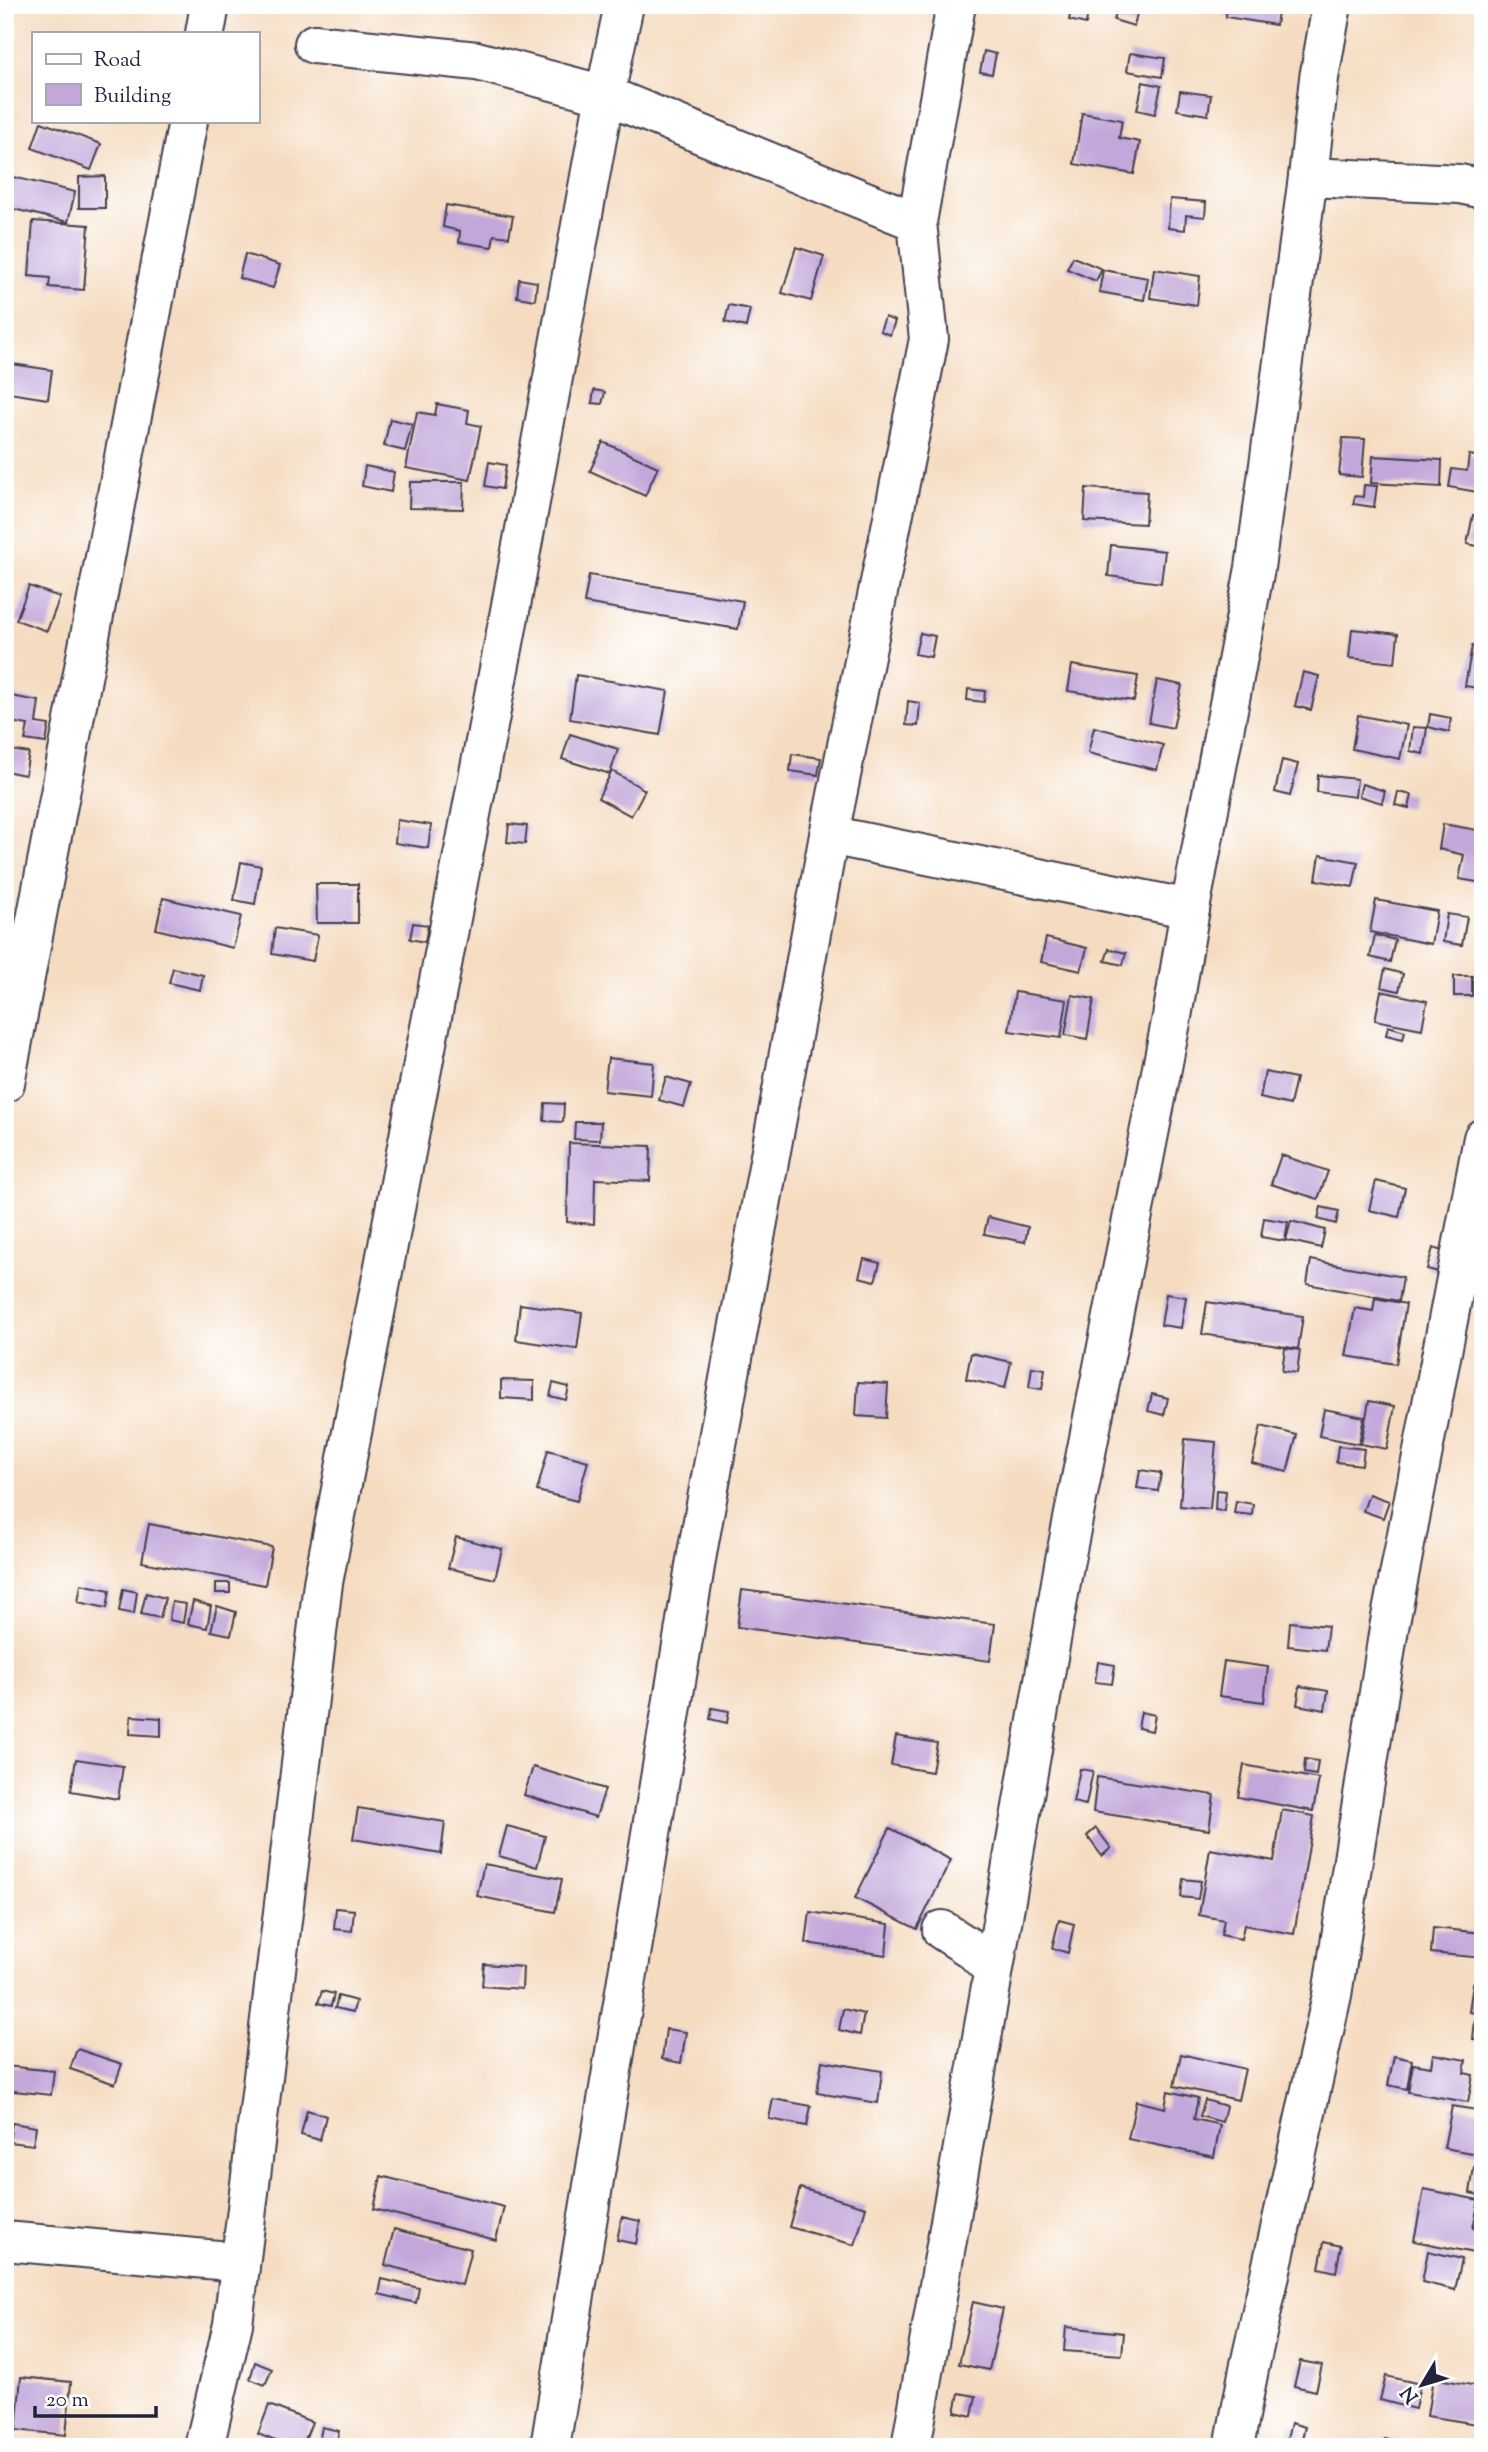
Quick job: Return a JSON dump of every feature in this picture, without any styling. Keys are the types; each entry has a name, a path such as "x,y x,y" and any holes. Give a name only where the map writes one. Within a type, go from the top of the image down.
{"street":[{"path":"205,32 210,5"},
{"path":"204,2447 233,2324 323,1583 624,5"},
{"path":"551,2447 698,1548 829,835 929,339 917,222 956,5"},
{"path":"911,2447 1064,1565 1170,1031 1190,909 1255,568 1319,78 1332,5"},
{"path":"314,44 477,61 605,94 917,222"},
{"path":"5,1083 188,122"},
{"path":"1308,177 1460,184 1483,189"},
{"path":"829,835 1190,909"},
{"path":"1234,2447 1332,1995 1389,1628 1483,1138"},
{"path":"942,1930 973,1950 993,1970"},
{"path":"5,2241 218,2260 240,2266"}],"building":[{"path":"1072,5 1089,5 1086,24 1069,20"},
{"path":"1118,5 1139,5 1134,26 1114,20"},
{"path":"1227,5 1279,5 1276,25 1226,17"},
{"path":"984,51 996,54 992,74 980,72"},
{"path":"1130,53 1165,58 1162,77 1127,71"},
{"path":"1143,82 1161,86 1155,114 1137,110"},
{"path":"1180,91 1211,95 1208,115 1177,110"},
{"path":"1082,113 1122,120 1119,138 1140,142 1134,174 1074,164"},
{"path":"41,122 101,144 91,170 32,148"},
{"path":"5,175 75,192 68,222 5,207"},
{"path":"105,176 105,208 79,208 79,177"},
{"path":"1170,199 1206,202 1205,217 1186,215 1185,230 1168,228"},
{"path":"446,205 513,216 509,237 494,235 492,247 459,242 460,231 443,227"},
{"path":"33,221 89,225 84,290 49,287 50,278 29,276"},
{"path":"796,247 824,256 811,301 782,293"},
{"path":"245,254 280,265 273,288 239,278"},
{"path":"1073,257 1102,269 1096,281 1067,269"},
{"path":"1154,269 1200,276 1197,305 1150,298"},
{"path":"1103,270 1148,278 1144,300 1099,292"},
{"path":"519,279 537,282 535,300 517,297"},
{"path":"729,305 750,309 746,327 725,322"},
{"path":"885,317 895,321 890,335 880,331"},
{"path":"12,364 52,370 48,399 9,393"},
{"path":"594,390 605,392 602,404 592,403"},
{"path":"437,404 469,410 467,423 481,426 470,480 406,468 417,412 435,415"},
{"path":"390,419 412,424 405,451 384,446"},
{"path":"1343,438 1365,439 1362,477 1339,475"},
{"path":"603,442 658,467 645,496 590,471"},
{"path":"1469,455 1483,457 1483,493 1449,487 1452,469 1467,471"},
{"path":"1373,456 1442,460 1441,487 1371,483"},
{"path":"489,462 506,465 502,489 485,486"},
{"path":"365,466 394,472 391,492 362,486"},
{"path":"410,482 464,482 463,509 409,508"},
{"path":"1364,485 1377,486 1374,507 1353,504 1355,496 1363,497"},
{"path":"1086,488 1147,492 1145,524 1084,521"},
{"path":"1473,515 1483,517 1483,547 1467,544"},
{"path":"1111,545 1165,551 1161,583 1108,576"},
{"path":"589,575 743,601 738,629 584,603"},
{"path":"29,586 60,597 47,631 16,620"},
{"path":"1352,629 1398,634 1395,663 1349,658"},
{"path":"920,633 935,636 931,657 915,654"},
{"path":"1472,646 1483,648 1483,689 1465,686"},
{"path":"1072,665 1138,676 1134,701 1068,691"},
{"path":"1303,672 1319,676 1311,710 1295,706"},
{"path":"576,675 668,691 660,735 570,719"},
{"path":"1157,680 1182,685 1173,728 1149,723"},
{"path":"968,689 985,691 984,702 967,700"},
{"path":"5,695 39,701 36,723 49,725 46,743 25,740 28,725 5,721"},
{"path":"908,701 920,703 918,726 906,725"},
{"path":"1430,714 1451,718 1449,732 1428,727"},
{"path":"1358,715 1407,725 1400,759 1352,749"},
{"path":"1094,727 1163,745 1157,770 1088,753"},
{"path":"1413,727 1427,728 1423,754 1410,751"},
{"path":"570,734 618,749 610,774 562,759"},
{"path":"5,749 29,753 25,775 5,771"},
{"path":"792,754 821,758 818,775 790,771"},
{"path":"1282,760 1298,764 1290,796 1275,792"},
{"path":"612,771 645,790 631,816 598,798"},
{"path":"1318,775 1357,779 1355,797 1317,792"},
{"path":"1362,784 1385,791 1382,803 1359,796"},
{"path":"1398,792 1412,795 1409,808 1395,805"},
{"path":"397,820 431,825 428,848 395,843"},
{"path":"509,824 527,826 525,844 507,842"},
{"path":"1443,824 1483,831 1483,883 1459,879 1464,855 1439,849"},
{"path":"1320,855 1358,862 1353,887 1316,880"},
{"path":"241,862 261,866 255,904 234,900"},
{"path":"316,884 358,884 358,923 317,923"},
{"path":"163,898 241,916 233,948 156,929"},
{"path":"1376,900 1437,911 1431,944 1370,932"},
{"path":"1447,914 1467,917 1462,945 1443,942"},
{"path":"413,923 428,925 425,942 410,939"},
{"path":"275,928 318,935 313,961 272,954"},
{"path":"1375,935 1395,940 1390,962 1370,957"},
{"path":"1046,938 1087,948 1081,971 1041,962"},
{"path":"1109,949 1126,953 1123,965 1105,961"},
{"path":"173,968 203,975 200,990 169,983"},
{"path":"1385,969 1403,974 1399,991 1381,987"},
{"path":"1454,976 1472,976 1472,996 1454,996"},
{"path":"1381,991 1427,1001 1422,1029 1375,1020"},
{"path":"1015,992 1067,1000 1061,1038 1009,1031"},
{"path":"1072,995 1094,999 1087,1039 1065,1035"},
{"path":"1388,1026 1405,1031 1403,1039 1386,1035"},
{"path":"608,1058 654,1063 651,1096 604,1091"},
{"path":"1265,1072 1296,1078 1290,1105 1260,1098"},
{"path":"666,1077 691,1084 684,1107 659,1100"},
{"path":"545,1103 564,1104 563,1122 544,1121"},
{"path":"575,1122 601,1122 600,1140 574,1139"},
{"path":"569,1143 651,1146 650,1181 595,1179 594,1224 567,1222"},
{"path":"1281,1155 1328,1171 1318,1199 1271,1184"},
{"path":"1376,1181 1405,1188 1399,1217 1369,1210"},
{"path":"1321,1207 1339,1211 1336,1224 1318,1219"},
{"path":"988,1217 1028,1227 1025,1242 984,1234"},
{"path":"1264,1218 1288,1222 1285,1241 1261,1237"},
{"path":"1291,1221 1325,1230 1321,1248 1286,1240"},
{"path":"1433,1248 1445,1252 1439,1272 1427,1269"},
{"path":"864,1259 880,1263 875,1281 859,1277"},
{"path":"1311,1260 1403,1277 1399,1301 1307,1284"},
{"path":"1166,1294 1186,1297 1181,1328 1161,1325"},
{"path":"1375,1298 1406,1304 1396,1364 1346,1356 1355,1308 1373,1311"},
{"path":"1207,1302 1303,1316 1298,1349 1202,1334"},
{"path":"520,1304 582,1313 577,1349 516,1340"},
{"path":"1285,1348 1300,1350 1297,1373 1282,1371"},
{"path":"971,1353 1011,1362 1005,1388 966,1379"},
{"path":"1032,1367 1045,1369 1042,1389 1029,1387"},
{"path":"501,1380 534,1381 534,1400 501,1398"},
{"path":"858,1382 888,1384 886,1418 856,1416"},
{"path":"553,1383 569,1387 566,1400 550,1396"},
{"path":"1152,1394 1168,1398 1164,1415 1148,1411"},
{"path":"1369,1401 1395,1406 1387,1449 1361,1444"},
{"path":"1324,1409 1364,1417 1359,1444 1319,1436"},
{"path":"1261,1426 1297,1435 1287,1472 1252,1463"},
{"path":"1185,1439 1216,1442 1210,1509 1180,1506"},
{"path":"1338,1446 1364,1449 1362,1465 1336,1462"},
{"path":"548,1450 588,1461 577,1501 537,1491"},
{"path":"1140,1470 1161,1473 1158,1491 1137,1488"},
{"path":"1216,1490 1226,1491 1224,1511 1215,1510"},
{"path":"1369,1494 1389,1501 1383,1518 1363,1511"},
{"path":"1236,1501 1253,1504 1252,1515 1234,1513"},
{"path":"149,1524 272,1547 265,1585 142,1562"},
{"path":"456,1537 502,1549 495,1579 448,1568"},
{"path":"216,1583 230,1583 230,1593 216,1593"},
{"path":"81,1584 110,1590 107,1608 78,1602"},
{"path":"123,1589 137,1592 134,1614 119,1611"},
{"path":"742,1590 995,1624 990,1661 737,1627"},
{"path":"146,1593 165,1598 160,1618 141,1614"},
{"path":"193,1601 211,1606 207,1628 188,1624"},
{"path":"172,1602 186,1604 183,1623 169,1620"},
{"path":"217,1606 236,1612 231,1635 211,1631"},
{"path":"1290,1622 1328,1626 1325,1650 1288,1646"},
{"path":"1224,1661 1268,1667 1264,1702 1219,1696"},
{"path":"1098,1662 1115,1665 1112,1684 1095,1682"},
{"path":"1300,1686 1328,1691 1325,1710 1297,1705"},
{"path":"712,1708 729,1711 727,1723 710,1719"},
{"path":"1141,1712 1155,1715 1152,1731 1138,1728"},
{"path":"131,1716 161,1718 161,1736 130,1734"},
{"path":"896,1736 937,1743 932,1772 891,1765"},
{"path":"76,1759 123,1766 118,1799 71,1791"},
{"path":"1305,1759 1318,1761 1316,1775 1304,1773"},
{"path":"1244,1765 1319,1779 1313,1811 1238,1797"},
{"path":"533,1767 605,1789 596,1817 524,1795"},
{"path":"1080,1769 1093,1771 1086,1805 1073,1802"},
{"path":"1097,1777 1214,1795 1209,1830 1093,1812"},
{"path":"358,1808 445,1822 441,1854 353,1839"},
{"path":"1282,1810 1314,1816 1294,1934 1244,1925 1241,1939 1221,1935 1224,1920 1199,1915 1210,1849 1274,1861"},
{"path":"507,1826 545,1836 537,1867 499,1856"},
{"path":"890,1828 951,1860 917,1929 855,1898"},
{"path":"1096,1828 1111,1848 1102,1856 1087,1836"},
{"path":"484,1864 562,1879 555,1912 477,1896"},
{"path":"1183,1879 1201,1881 1198,1899 1181,1897"},
{"path":"336,1908 354,1910 352,1931 334,1929"},
{"path":"810,1912 889,1924 886,1955 806,1943"},
{"path":"1059,1920 1074,1924 1068,1953 1052,1948"},
{"path":"1433,1928 1483,1933 1483,1958 1431,1953"},
{"path":"484,1964 523,1967 522,1989 482,1986"},
{"path":"1473,1983 1483,1984 1483,2014 1469,2012"},
{"path":"322,1991 334,1994 331,2006 318,2003"},
{"path":"338,1996 356,2001 353,2012 335,2008"},
{"path":"843,2009 864,2014 860,2035 839,2030"},
{"path":"1475,2020 1483,2021 1483,2040 1473,2039"},
{"path":"666,2029 686,2032 681,2063 662,2059"},
{"path":"77,2049 122,2064 115,2084 70,2069"},
{"path":"1181,2054 1245,2069 1238,2100 1174,2086"},
{"path":"1433,2054 1466,2060 1464,2073 1473,2075 1468,2102 1408,2092 1413,2064 1431,2067"},
{"path":"1394,2056 1412,2060 1407,2089 1388,2085"},
{"path":"822,2061 882,2071 878,2103 817,2093"},
{"path":"5,2066 54,2071 51,2095 5,2090"},
{"path":"1168,2091 1198,2098 1194,2119 1220,2125 1214,2157 1128,2139 1136,2101 1165,2108"},
{"path":"773,2099 811,2106 807,2126 769,2119"},
{"path":"1205,2100 1226,2106 1222,2122 1200,2116"},
{"path":"1452,2106 1483,2111 1483,2155 1444,2148"},
{"path":"307,2110 326,2116 320,2140 301,2135"},
{"path":"12,2123 36,2127 33,2145 9,2142"},
{"path":"1474,2167 1483,2169 1483,2196 1470,2193"},
{"path":"381,2176 504,2207 496,2240 374,2209"},
{"path":"800,2188 866,2207 855,2245 789,2227"},
{"path":"1424,2189 1479,2200 1473,2228 1480,2230 1475,2253 1414,2241"},
{"path":"622,2217 640,2221 636,2244 617,2240"},
{"path":"394,2229 471,2249 462,2285 385,2265"},
{"path":"1324,2242 1341,2246 1336,2272 1319,2268"},
{"path":"1428,2251 1462,2259 1455,2290 1422,2282"},
{"path":"382,2279 419,2288 416,2303 379,2294"},
{"path":"973,2302 1003,2309 989,2370 959,2364"},
{"path":"1066,2327 1124,2333 1122,2355 1064,2351"},
{"path":"1300,2361 1322,2365 1316,2391 1294,2386"},
{"path":"255,2362 272,2369 265,2385 250,2379"},
{"path":"1386,2376 1420,2384 1415,2409 1380,2400"},
{"path":"21,2377 71,2382 66,2435 16,2430"},
{"path":"1433,2378 1483,2387 1483,2425 1427,2416"},
{"path":"959,2393 976,2396 972,2416 955,2412"},
{"path":"269,2405 312,2422 302,2447 290,2447 258,2434"},
{"path":"1291,2423 1305,2427 1300,2447 1286,2443"},
{"path":"322,2427 339,2431 335,2447 318,2447"},
{"path":"1385,2439 1418,2446 1418,2447 1383,2447"}]}
